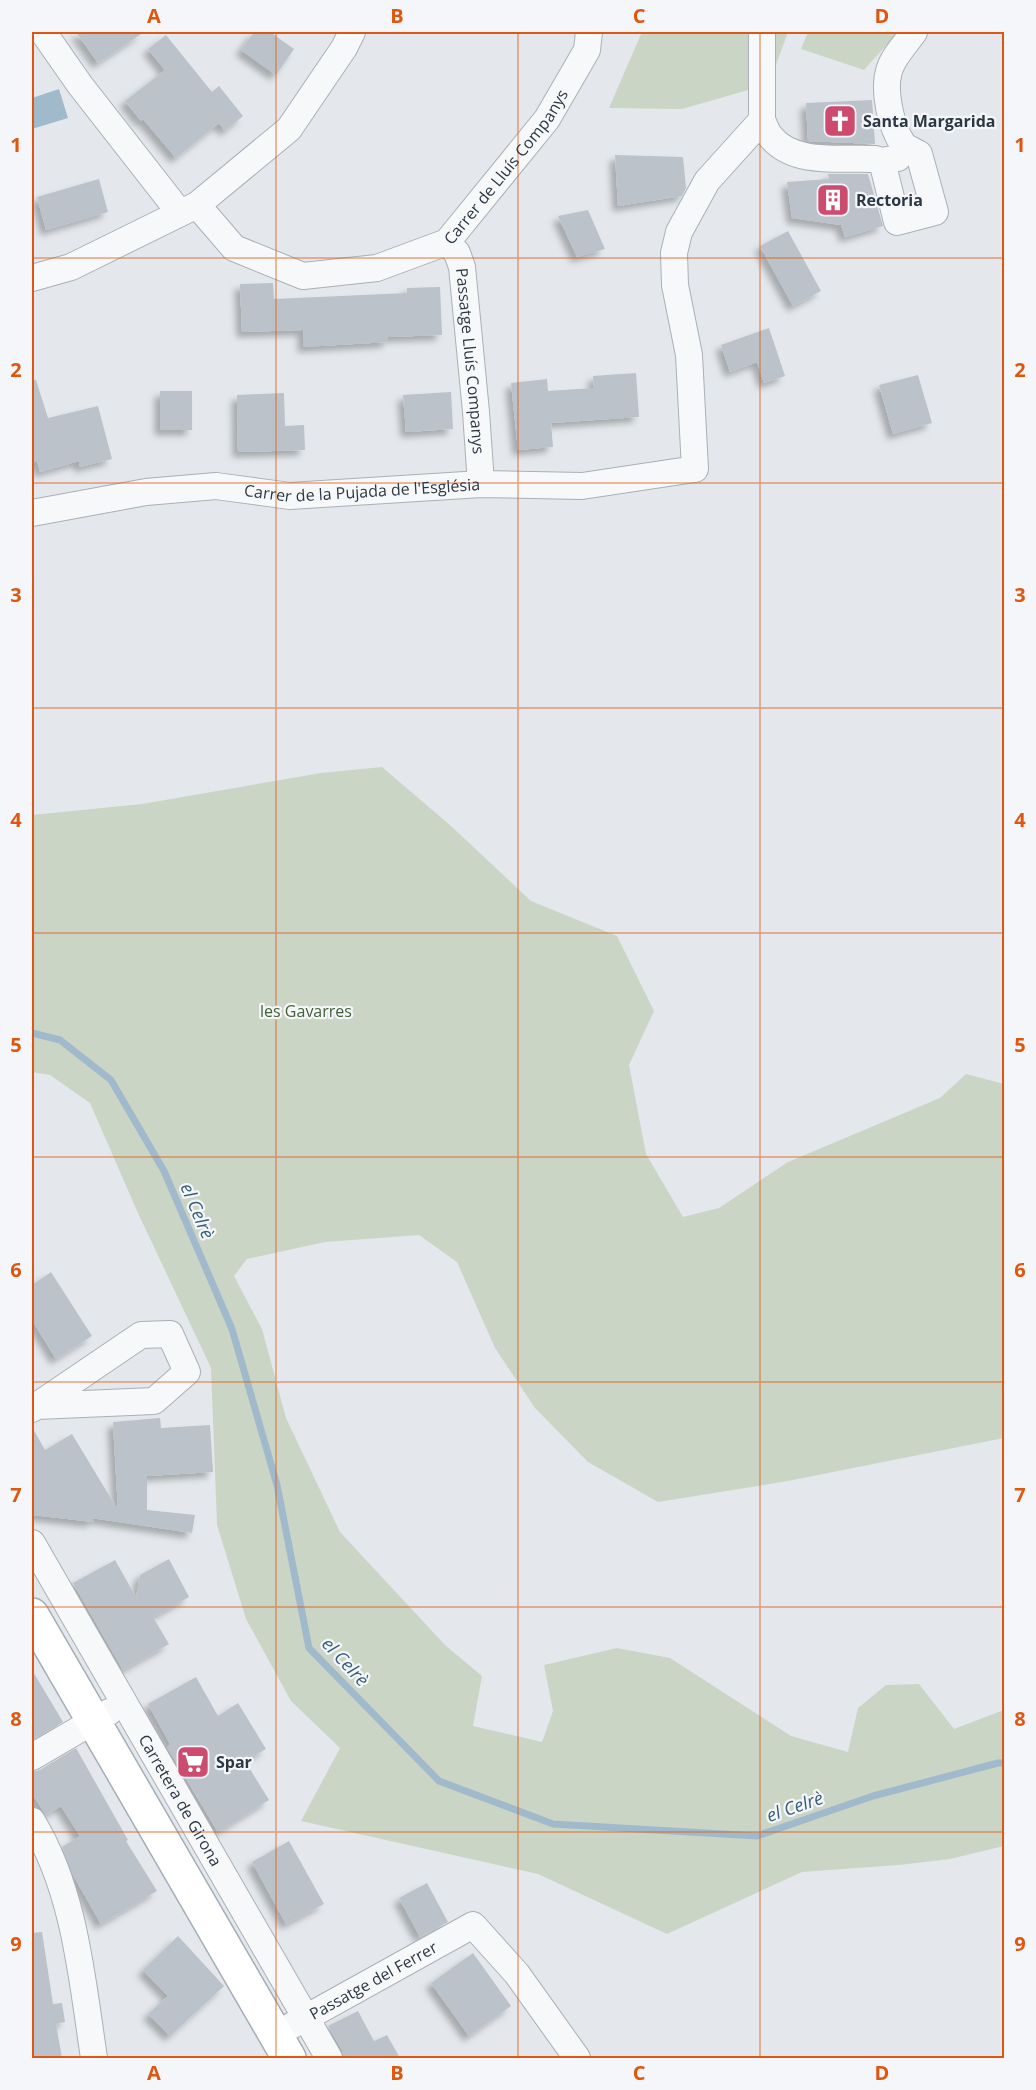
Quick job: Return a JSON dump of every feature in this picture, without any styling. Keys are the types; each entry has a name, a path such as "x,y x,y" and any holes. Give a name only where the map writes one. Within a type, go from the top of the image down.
{"main road":[{"path":"32,1615 282,2047"}],"street":[{"name":"Carrer de Lluís Companys","path":"43,32 80,85 188,209 234,248 303,276 377,268 447,242 548,119 587,50 589,32"},
{"path":"32,278 71,267 188,209 289,129 344,48 352,32"},
{"path":"762,32 762,120 770,137 784,149 807,157 882,161 919,154"},
{"path":"882,161 897,222 935,212 919,154 903,144 890,114 887,86 889,71 896,57 915,32"},
{"name":"Carrer de la Pujada de l'Església","path":"32,513 146,492 216,486 290,496 481,484 582,486 695,469 689,355 675,285 674,253 679,232 707,181 762,120"},
{"name":"Passatge Lluís Companys","path":"447,242 456,253 462,267 481,484"},
{"path":"170,1334 187,1372 154,1401 34,1407 141,1335 170,1334"},
{"name":"Carretera de Girona","path":"32,1543 329,2058"},
{"path":"32,1757 124,1703"},
{"path":"32,1821 58,1877 76,1943 94,2058"},
{"name":"Passatge del Ferrer","path":"282,2047 306,2018 473,1925 517,1974 577,2058"}],"green space":[{"path":"642,32 788,32 769,84 682,109 609,108"},
{"path":"808,32 898,32 864,70 801,49"},
{"name":"les Gavarres","path":"382,767 451,826 531,901 617,936 654,1011 629,1065 646,1154 683,1217 719,1208 788,1162 940,1098 966,1074 1004,1084 1004,1438 788,1481 658,1502 588,1462 535,1408 495,1348 457,1262 419,1235 325,1242 247,1259 234,1276 262,1329 286,1418 340,1532 445,1645 482,1676 473,1726 542,1742 553,1711 544,1665 617,1648 670,1658 791,1736 848,1752 858,1708 886,1685 919,1684 954,1729 1004,1710 1004,1846 950,1859 802,1872 667,1934 538,1874 301,1821 340,1748 291,1701 246,1619 217,1525 211,1368 137,1211 90,1103 50,1075 32,1072 32,815 142,804 321,773"}],"water":[{"path":"59,89 68,118 32,129 32,98"}],"building":[{"path":"76,32 144,32 98,63"},
{"path":"254,32 270,32 294,49 276,75 241,50"},
{"path":"166,35 212,92 219,86 243,116 225,131 219,123 176,158 125,101 165,70 148,49"},
{"name":"Santa Margarida","path":"872,100 875,144 808,141 806,103"},
{"path":"615,155 683,157 686,188 682,196 618,206"},
{"name":"Rectoria","path":"828,174 868,174 883,226 845,237 841,225 792,218 787,182 829,179"},
{"path":"99,179 108,212 46,230 37,197"},
{"path":"588,210 605,249 577,257 558,216"},
{"path":"788,231 821,291 793,306 760,246"},
{"path":"273,283 274,299 407,293 407,288 440,287 442,335 388,337 388,342 303,347 303,330 242,332 240,284"},
{"path":"769,328 785,376 764,383 757,362 730,372 721,345"},
{"path":"636,373 639,417 551,423 553,447 518,450 511,383 547,379 548,391 594,388 593,376"},
{"path":"918,375 932,423 893,434 879,385"},
{"path":"32,380 36,380 48,418 98,406 112,459 80,467 79,461 40,472 37,461 32,463"},
{"path":"160,391 192,391 192,430 160,430"},
{"path":"451,392 453,429 406,432 403,395"},
{"path":"284,393 285,426 304,425 305,450 238,452 237,395"},
{"path":"51,1272 92,1336 56,1359 32,1320 32,1285"},
{"path":"160,1418 161,1428 210,1425 213,1472 147,1476 147,1510 195,1515 192,1533 92,1518 94,1522 32,1515 32,1427 45,1450 72,1434 118,1510 113,1422"},
{"path":"169,1559 189,1597 153,1617 169,1644 123,1670 73,1583 115,1560 136,1597 140,1575"},
{"path":"32,1670 63,1722 32,1740"},
{"path":"196,1677 218,1716 238,1703 266,1749 245,1761 269,1800 218,1832 167,1747 170,1744 148,1704"},
{"path":"76,1748 128,1840 126,1841 157,1891 101,1924 73,1875 62,1847 80,1836 61,1806 46,1815 32,1794 32,1772 40,1770"},
{"path":"289,1841 324,1904 286,1924 252,1862"},
{"path":"427,1883 448,1922 420,1937 399,1898"},
{"path":"42,1932 53,2004 62,2003 65,2022 56,2024 62,2058 32,2058 32,1933"},
{"path":"178,1936 224,1986 170,2036 148,2014 168,1996 143,1970"},
{"path":"473,1953 511,2006 469,2036 431,1983"},
{"path":"358,2011 374,2041 387,2035 400,2058 344,2058 328,2026"}],"waterway":[{"name":"el Celrè","path":"32,1033 60,1040 111,1080 164,1171 232,1329 277,1485 309,1648 439,1781 553,1824 757,1836 873,1796 1004,1763"}],"place":[{"name":"Santa Margarida","path":"840,121"},
{"name":"Rectoria","path":"833,200"},
{"name":"Spar","path":"193,1762"}]}
